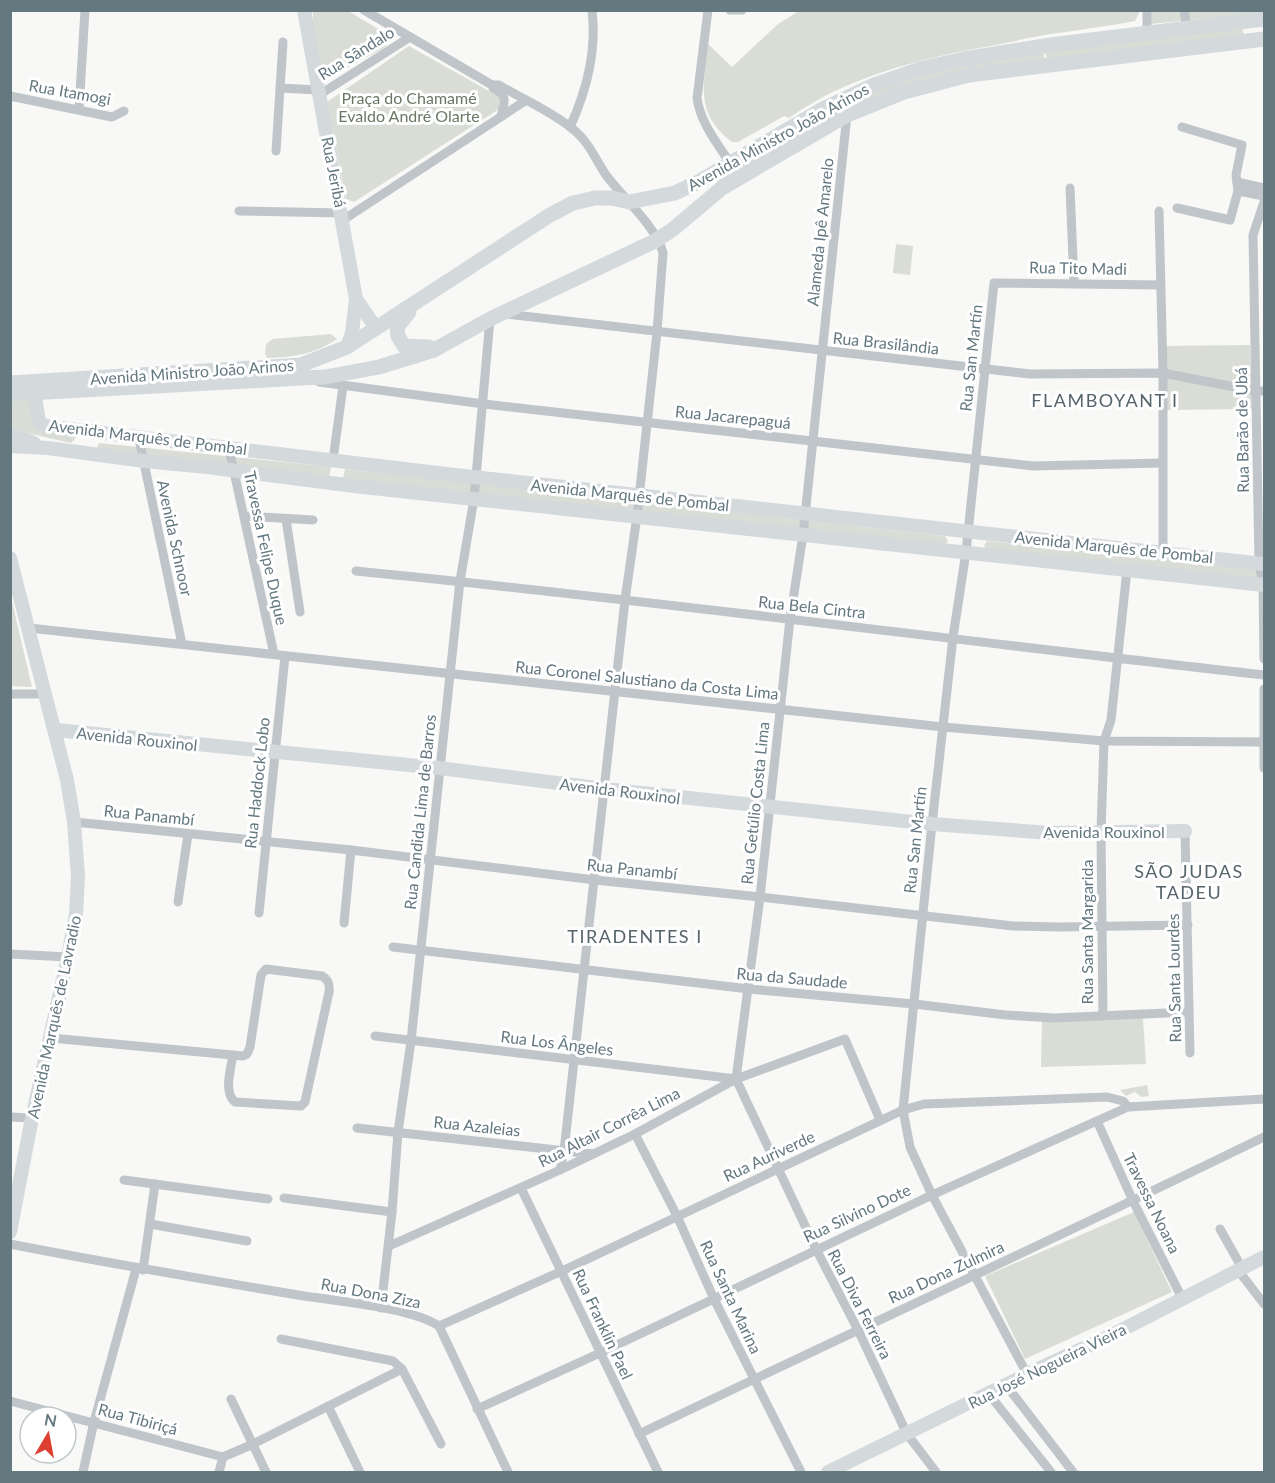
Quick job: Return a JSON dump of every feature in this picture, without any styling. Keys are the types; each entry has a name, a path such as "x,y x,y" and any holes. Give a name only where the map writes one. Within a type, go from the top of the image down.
{"main road":[{"name":"Rua Jeribá","path":"304,10 356,299"},
{"name":"Avenida Ministro João Arinos","path":"10,394 33,388 283,368 317,360 347,347 550,215 573,203 595,198 612,198 629,202 675,193 823,109 897,76 964,59 1094,38 1264,19"},
{"path":"1170,50 1183,43 1187,28"},
{"path":"1077,61 1077,53 1081,46 1094,38"},
{"name":"Avenida Ministro João Arinos","path":"10,383 33,388 302,378 379,367 434,350 497,316 657,239 722,188 847,115 896,95 969,75 1264,39"},
{"path":"730,163 740,178"},
{"path":"404,346 398,336 397,327 422,298"},
{"path":"356,299 376,328 392,342 415,348 434,347 458,338"},
{"path":"347,347 352,333 356,299"},
{"name":"Avenida Marquês de Pombal","path":"33,388 37,414 42,424 139,439 1262,563"},
{"path":"69,451 77,440 90,432"},
{"path":"10,434 48,448"},
{"name":"Avenida Marquês de Pombal","path":"10,446 48,448 479,499 1264,585"},
{"path":"453,496 456,489 455,475"},
{"path":"479,499 484,487 482,478"},
{"path":"617,514 620,507 618,493"},
{"path":"642,517 645,510 645,496"},
{"path":"783,532 786,525 784,511"},
{"path":"808,535 813,522 811,514"},
{"path":"946,550 950,542 950,530"},
{"path":"971,553 976,545 974,532"},
{"path":"1240,582 1243,569 1241,561"},
{"name":"Avenida Marquês de Lavradio","path":"11,562 47,694 67,780 74,822 78,877 76,914 68,957 32,1118 11,1227"},
{"name":"Avenida Rouxinol","path":"56,730 439,768 770,808 932,824 1050,833 1185,831"},
{"name":"Rua José Nogueira Vieira","path":"828,1473 1027,1374 1112,1335 1264,1257"}],"street":[{"path":"79,110 86,10"},
{"path":"364,10 492,85 503,95 501,116"},
{"path":"570,127 588,80 593,45 592,10"},
{"path":"708,10 697,98 698,106 706,125 730,163"},
{"path":"730,10 742,10"},
{"path":"1147,10 1147,33"},
{"path":"1184,10 1187,28"},
{"name":"Rua Sândalo","path":"319,92 410,37"},
{"path":"276,151 283,42"},
{"path":"492,85 498,85 570,127 585,140 606,175 657,239 663,252 647,423 645,496"},
{"path":"280,88 319,92"},
{"name":"Rua Itamogi","path":"10,96 112,117 124,111"},
{"path":"239,211 342,216 525,101"},
{"name":"Alameda Ipê Amarelo","path":"823,351 847,115"},
{"path":"1177,208 1230,220 1238,186 1236,175 1242,146 1182,127"},
{"path":"1238,186 1264,188"},
{"path":"1238,186 1264,196"},
{"path":"1070,188 1074,283"},
{"name":"Rua Barão de Ubá","path":"1264,202 1253,235 1260,391 1264,659"},
{"path":"1159,211 1163,373 1163,553"},
{"name":"Rua Tito Madi","path":"994,283 1161,285"},
{"name":"Rua San Martín","path":"974,532 976,459 994,283"},
{"path":"482,478 484,404 497,316"},
{"name":"Rua Brasilândia","path":"497,316 1030,374 1163,373 1260,391"},
{"path":"811,514 813,441 823,351"},
{"name":"Rua Jacarepaguá","path":"302,378 343,386 484,404 1033,466 1162,463"},
{"path":"333,460 343,386"},
{"name":"Avenida Schnoor","path":"139,439 182,644"},
{"name":"Travessa Felipe Duque","path":"229,449 274,654"},
{"name":"Rua Candida Lima de Barros","path":"381,1308 389,1246 398,1132 411,1041 460,581 479,499"},
{"path":"244,516 313,520"},
{"path":"560,1170 575,1061 625,600 642,517"},
{"path":"286,519 300,612"},
{"name":"Rua Getúlio Costa Lima","path":"736,1079 760,897 790,619 808,535"},
{"name":"Rua San Martín","path":"971,553 953,637 903,1110 910,1147 932,1195 1027,1374"},
{"name":"Rua Santa Margarida","path":"1103,1016 1101,832 1104,741 1111,720 1127,570"},
{"name":"Rua Bela Cintra","path":"356,571 953,637 1264,675"},
{"name":"Rua Coronel Salustiano da Costa Lima","path":"29,628 943,727 1104,741 1264,742"},
{"name":"Rua Haddock Lobo","path":"259,913 285,656"},
{"path":"1264,690 1264,768"},
{"path":"10,694 47,694"},
{"name":"Rua Panambí","path":"74,822 351,850 595,880 1013,926 1188,925"},
{"name":"Rua Santa Lourdes","path":"1185,831 1190,1053"},
{"path":"178,903 188,834"},
{"path":"344,923 351,850"},
{"name":"Rua da Saudade","path":"393,947 585,971 1006,1015 1054,1018 1189,1012"},
{"path":"10,954 68,957"},
{"path":"51,1038 233,1055 243,1056 248,1054 250,1047 261,975 266,969 322,976 327,979 330,985 329,993 305,1102 301,1106 235,1102 230,1098 228,1092 233,1055"},
{"name":"Rua Los Ângeles","path":"375,1036 736,1079"},
{"name":"Rua Altair Corrêa Lima","path":"389,1246 560,1170 634,1134 736,1079 845,1039 880,1120"},
{"name":"Rua Diva Ferreira","path":"736,1079 907,1434 936,1473"},
{"name":"Rua Auriverde","path":"439,1326 562,1271 903,1110 924,1104 1107,1097 1118,1098 1128,1107"},
{"name":"Rua Silvino Dote","path":"477,1409 932,1195 1128,1107 1264,1099"},
{"path":"10,1118 32,1118"},
{"name":"Travessa Noana","path":"1097,1121 1133,1201 1182,1298"},
{"name":"Rua Azaleias","path":"357,1128 593,1154"},
{"name":"Rua Santa Marina","path":"634,1134 801,1473"},
{"name":"Rua Dona Zulmira","path":"639,1434 1264,1137"},
{"path":"124,1180 267,1199"},
{"path":"82,1473 94,1422 140,1269 150,1224 155,1184"},
{"name":"Rua Franklin Pael","path":"521,1188 658,1473"},
{"path":"284,1198 392,1212"},
{"path":"150,1224 247,1241"},
{"path":"1220,1229 1240,1269 1264,1304"},
{"name":"Rua Dona Ziza","path":"10,1244 140,1269 418,1316 439,1326 508,1473"},
{"path":"281,1339 393,1361 402,1369 441,1444"},
{"path":"219,1473 223,1457 402,1369"},
{"path":"1006,1385 1073,1473"},
{"path":"988,1393 1051,1473"},
{"path":"231,1399 266,1473"},
{"name":"Rua Tibiriçá","path":"10,1401 223,1457"},
{"path":"328,1406 360,1473"}],"green space":[{"path":"313,10 348,11 390,36 389,42 384,48 325,80 316,46"},
{"path":"799,11 1140,11 1135,21 964,51 885,71 835,91 789,118 784,116 738,142 732,142 712,120 704,98 708,44 732,67 778,24"},
{"path":"1150,11 1264,11 1264,13 1150,24"},
{"path":"1241,24 1245,38 1047,62 1045,47"},
{"name":"Praça do Chamamé Evaldo André Olarte","path":"409,46 496,95 500,100 499,109 354,202 346,199 327,102"},
{"path":"1043,47 1045,62 965,73 805,137 797,125 875,85"},
{"path":"796,127 803,139 720,186 714,176"},
{"path":"896,244 913,246 910,275 893,273"},
{"path":"331,334 337,339 312,351 277,358 267,358 265,354 266,344 273,339"},
{"path":"1250,345 1252,409 1164,410 1163,346"},
{"path":"10,399 30,399 33,425 37,429 78,435 71,443 11,427"},
{"path":"99,443 331,467 329,477 99,452 97,447"},
{"path":"345,469 945,536 948,541 944,546 343,479"},
{"path":"987,541 1264,570 1264,581 986,550 984,545"},
{"path":"10,593 32,687 11,686"},
{"path":"1143,1018 1146,1064 1041,1067 1042,1021"},
{"path":"1147,1085 1149,1096 1141,1097 1135,1092 1126,1096 1120,1090"},
{"path":"1134,1212 1172,1292 1025,1359 985,1276"}],"district":[{"name":"FLAMBOYANT I","path":"1105,401"},
{"name":"SÃO JUDAS TADEU","path":"1189,882"},
{"name":"TIRADENTES I","path":"635,937"}]}
